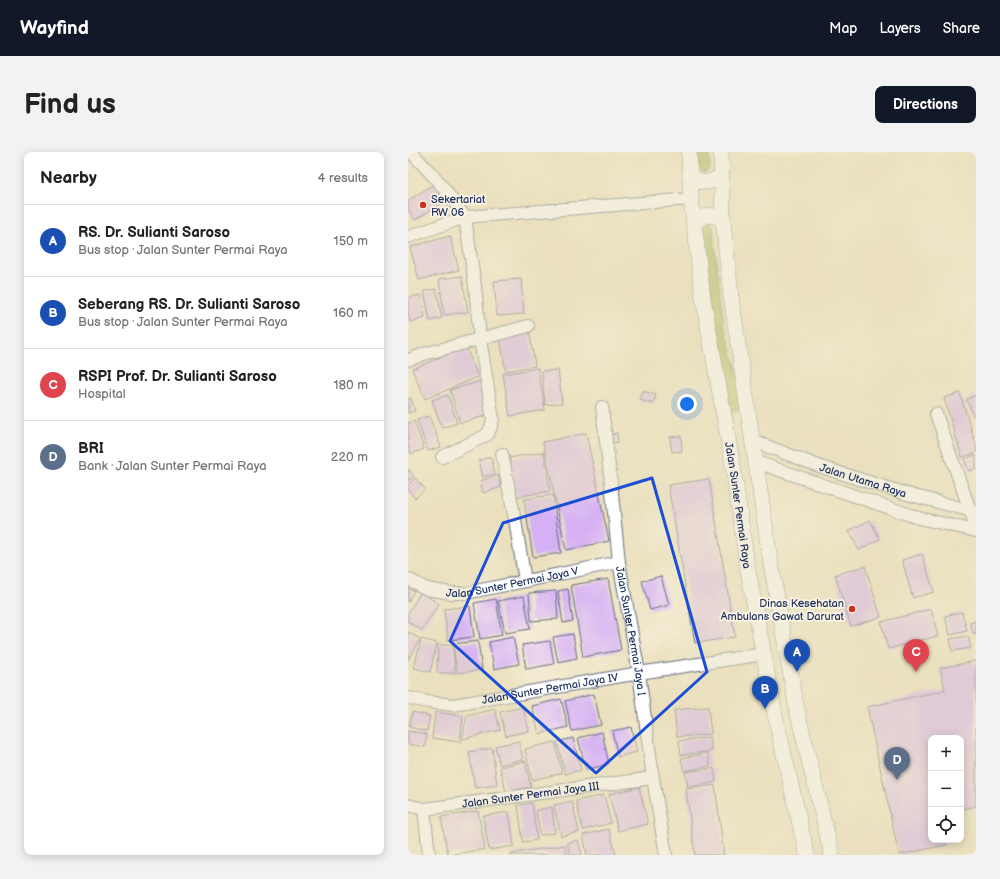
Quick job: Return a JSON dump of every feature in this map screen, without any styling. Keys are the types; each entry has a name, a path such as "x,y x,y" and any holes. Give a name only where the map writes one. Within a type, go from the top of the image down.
{"street":[{"path":"411,152 438,181 465,217 475,286 480,338 493,419 487,434 442,457"},
{"name":"Jalan Sunter Permai Raya","path":"689,152 691,199 703,298 733,466 747,566 775,715 806,855"},
{"path":"721,152 723,220 731,296 771,565 798,710 832,855"},
{"path":"690,176 705,183 715,180 722,175"},
{"path":"408,237 465,217 691,199"},
{"path":"694,224 700,218 707,215 715,216 723,220"},
{"path":"408,360 480,338 528,326"},
{"name":"Jalan Sunter Permai Jaya I","path":"602,407 619,562 639,673 653,778 666,855"},
{"path":"936,414 973,511 976,527"},
{"name":"Jalan Utama Raya","path":"752,441 824,468 908,494 973,511"},
{"path":"502,454 525,581"},
{"name":"Jalan Utama Raya","path":"756,462 919,518 976,531"},
{"name":"Jalan Sunter Permai Jaya V","path":"408,578 427,589 451,594 466,593 619,562"},
{"name":"Jalan Sunter Permai Jaya IV","path":"408,698 453,705 639,673 764,654"},
{"name":"Jalan Sunter Permai Jaya III","path":"408,805 424,809 653,778"},
{"path":"424,809 429,855"}],"highlighted area":[{"path":"652,478 707,672 596,773 450,641 503,523"}],"green space":[{"path":"698,152 709,152 710,169 706,173 703,173 699,169"},
{"path":"707,222 711,224 713,229 724,325 737,369 742,409 731,412 711,306 703,227"}],"building":[{"name":"Sekertariat RW 06","path":"435,183 447,200 415,220 408,209 408,201"},
{"path":"450,236 459,270 419,280 410,247"},
{"path":"462,276 468,312 444,315 439,279"},
{"path":"521,279 524,314 497,316 494,281"},
{"path":"436,289 442,318 430,321 424,291"},
{"path":"420,295 425,318 410,322 408,298"},
{"path":"529,329 535,366 506,371 499,334"},
{"path":"466,347 478,377 425,399 412,369"},
{"path":"538,368 545,410 510,416 503,374"},
{"path":"558,370 562,403 545,405 542,371"},
{"path":"482,381 492,414 460,423 450,390"},
{"path":"643,391 656,395 653,404 640,400"},
{"path":"960,393 976,445 976,453 962,457 944,398"},
{"path":"448,395 457,423 442,428 432,400"},
{"path":"976,395 976,420 966,400"},
{"path":"411,398 415,411 408,413 408,399"},
{"path":"429,416 441,447 428,451 417,420"},
{"path":"414,421 424,449 411,454 408,445 408,423"},
{"path":"586,433 609,541 566,550 543,442"},
{"path":"617,433 618,442 611,443 610,435"},
{"path":"681,436 682,451 672,452 670,437"},
{"path":"544,452 550,491 516,497 509,458"},
{"path":"976,455 976,469 969,471 964,459"},
{"path":"491,457 495,474 483,477 479,460"},
{"path":"408,469 414,476 408,481"},
{"path":"498,475 501,487 483,493 480,481"},
{"path":"415,478 425,489 415,498 408,490 408,485"},
{"path":"709,479 735,637 695,643 668,485"},
{"path":"553,495 561,553 533,557 524,499"},
{"path":"870,520 880,539 859,550 849,531"},
{"path":"922,554 934,592 913,598 902,560"},
{"path":"865,566 881,617 851,626 835,575"},
{"path":"661,576 669,605 650,610 642,581"},
{"path":"608,579 621,650 583,657 571,585"},
{"path":"408,588 414,591 408,602"},
{"path":"568,589 573,621 563,623 558,591"},
{"path":"556,591 558,619 531,621 529,593"},
{"path":"421,592 439,604 422,630 408,622 408,613"},
{"path":"524,596 530,629 505,633 498,601"},
{"path":"496,599 502,635 480,639 474,603"},
{"path":"470,606 474,637 448,640 444,609"},
{"path":"931,609 938,636 888,649 881,622"},
{"path":"962,612 967,631 950,635 945,616"},
{"path":"976,621 976,634 973,634 970,623"},
{"path":"408,632 420,639 408,660"},
{"path":"573,634 577,658 558,662 553,637"},
{"path":"968,636 971,648 952,651 950,639"},
{"path":"513,637 519,664 494,669 489,642"},
{"path":"421,639 437,643 430,672 414,668"},
{"path":"478,641 482,670 457,673 453,644"},
{"path":"550,641 554,664 526,669 522,645"},
{"path":"438,645 453,645 455,673 437,673"},
{"path":"976,661 976,806 964,809 964,735 928,735 928,843 946,843 946,845 899,855 867,707 945,690 940,668"},
{"path":"594,694 601,725 572,731 565,701"},
{"path":"561,699 568,727 539,734 532,706"},
{"path":"523,707 529,731 506,736 500,712"},
{"path":"708,707 711,734 677,737 674,710"},
{"path":"495,709 500,730 462,739 467,716"},
{"path":"412,712 430,716 427,731 409,727"},
{"path":"435,712 463,716 460,742 432,738"},
{"path":"631,727 637,752 618,757 612,731"},
{"path":"408,731 427,734 425,747 408,744"},
{"path":"602,732 609,764 586,770 578,738"},
{"path":"710,737 712,751 681,755 679,741"},
{"path":"573,738 581,770 565,774 557,742"},
{"path":"519,741 523,759 500,765 495,746"},
{"path":"555,742 562,773 532,780 525,749"},
{"path":"492,748 497,785 475,788 469,752"},
{"path":"708,753 710,766 684,771 681,758"},
{"path":"525,761 531,787 506,792 500,767"},
{"path":"714,768 716,782 688,787 685,772"},
{"path":"715,785 724,855 695,855 686,789"},
{"path":"639,787 648,824 618,831 609,794"},
{"path":"604,795 611,823 583,830 576,801"},
{"path":"572,801 579,832 561,836 554,805"},
{"path":"532,803 537,840 523,842 518,805"},
{"path":"552,807 555,833 540,835 536,810"},
{"path":"478,811 485,849 448,855 441,817"},
{"path":"509,812 514,846 489,850 483,816"},
{"path":"609,829 616,855 587,855 583,835"},
{"path":"578,840 582,855 570,855 567,843"},
{"path":"565,845 567,855 510,855 510,854"}],"place":[{"name":"Sekertariat RW 06","path":"423,205"},
{"name":"Dinas Kesehatan Ambulans Gawat Darurat","path":"852,609"},
{"name":"RS. Dr. Sulianti Saroso","path":"797,672"},
{"name":"RSPI Prof. Dr. Sulianti Saroso","path":"916,672"},
{"name":"Seberang RS. Dr. Sulianti Saroso","path":"765,709"},
{"name":"BRI","path":"897,780"}]}
